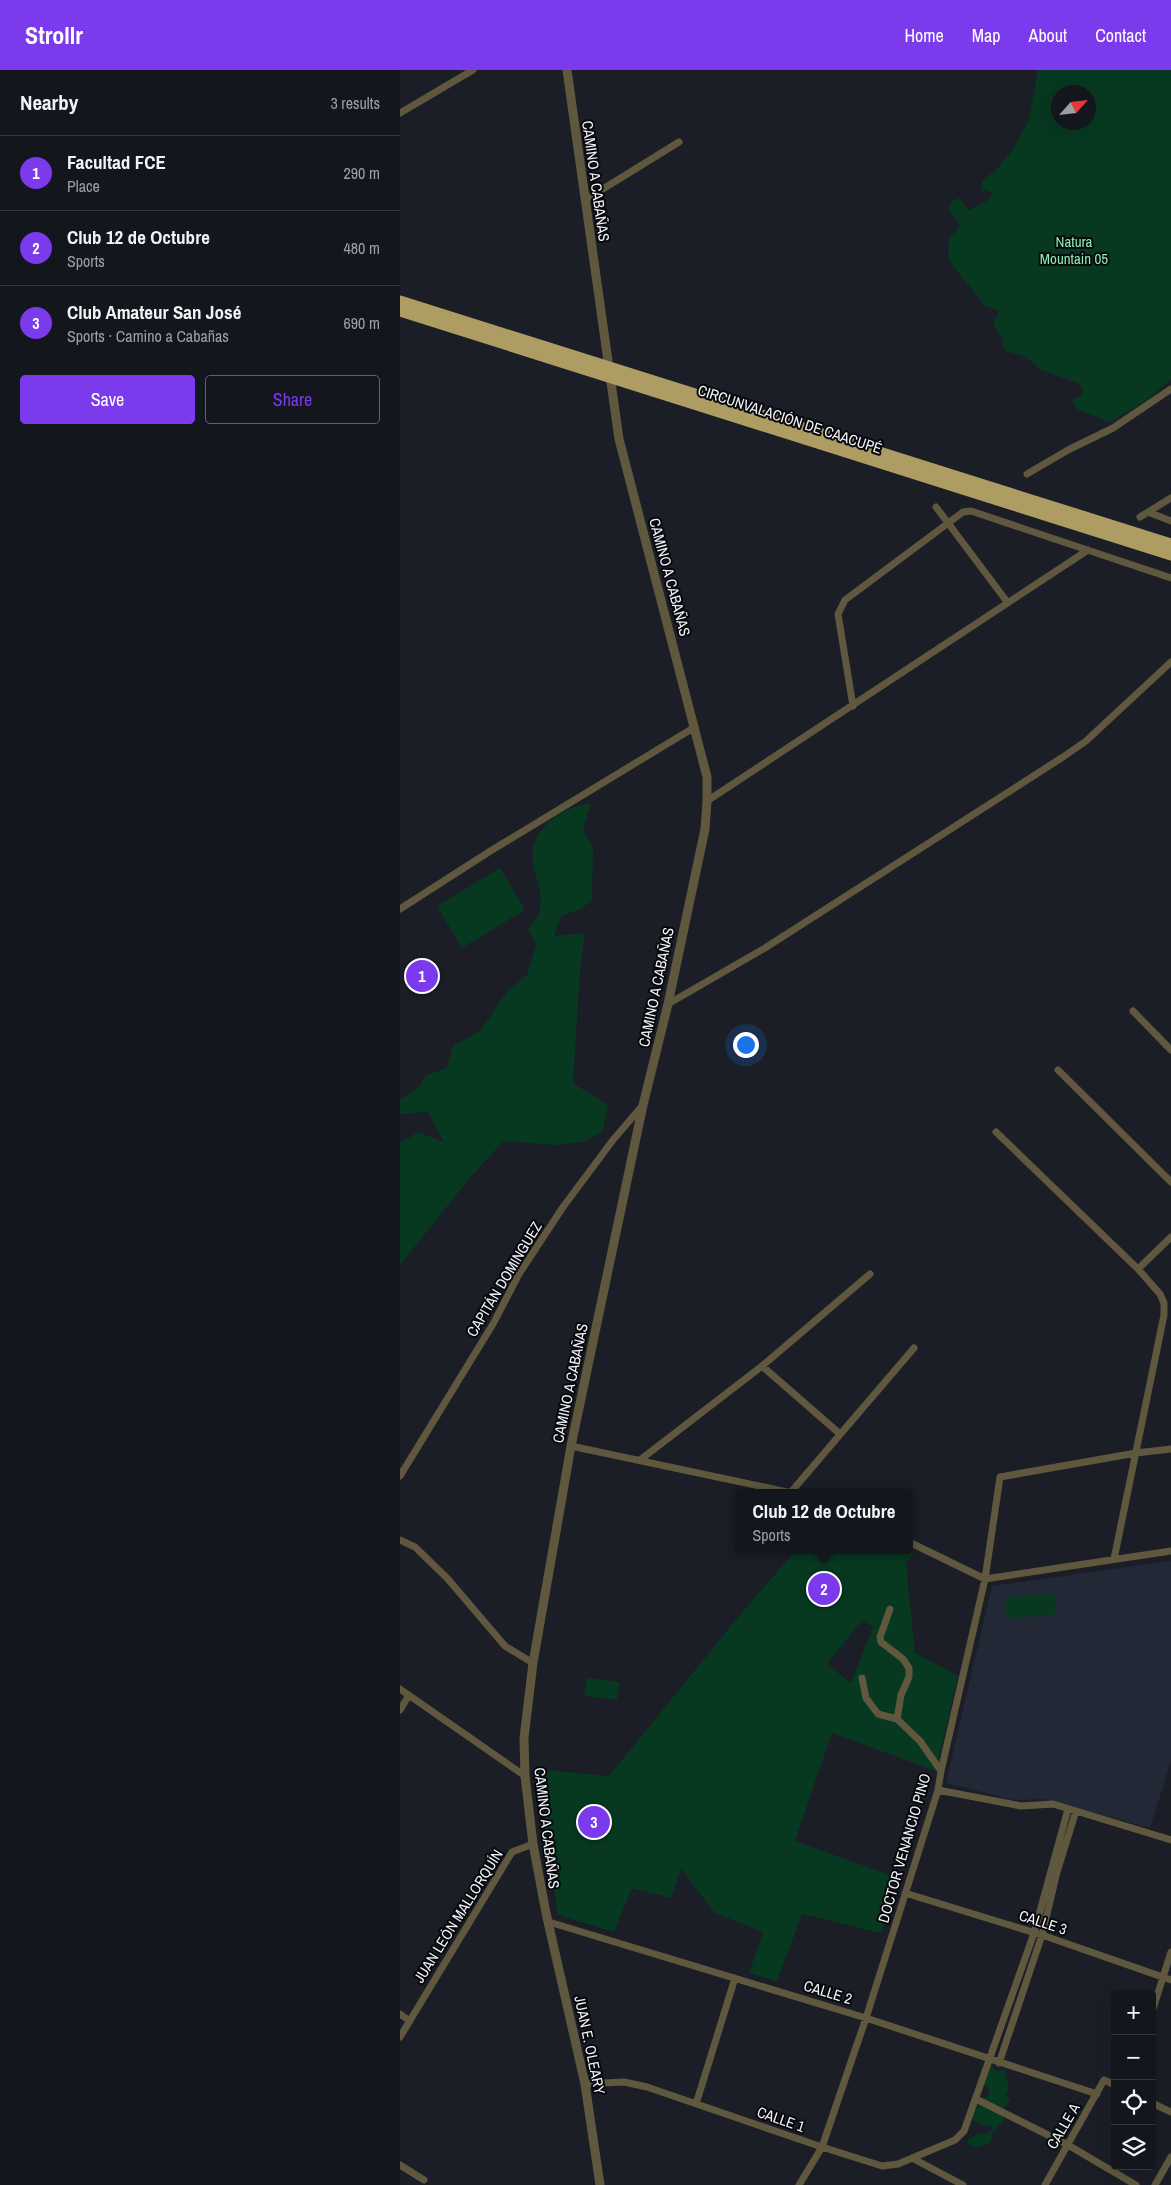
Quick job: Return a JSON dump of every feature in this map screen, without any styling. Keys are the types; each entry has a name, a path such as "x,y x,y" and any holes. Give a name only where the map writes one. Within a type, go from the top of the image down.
{"highway":[{"name":"CIRCUNVALACIÓN DE CAACUPÉ","path":"400,302 598,368"},
{"name":"CIRCUNVALACIÓN DE CAACUPÉ","path":"400,311 598,368 1171,544"},
{"name":"CIRCUNVALACIÓN DE CAACUPÉ","path":"627,377 1171,555"}],"street":[{"path":"400,113 473,70"},
{"name":"CAMINO A CABAÑAS","path":"547,1918 532,1844 525,1776 524,1738 532,1663 571,1446 643,1105 668,1004 704,829 707,801 707,777 695,727 619,438 567,70"},
{"path":"585,200 679,142"},
{"path":"1027,474 1068,450 1113,428 1171,390"},
{"path":"1140,517 1171,498"},
{"path":"936,507 1008,603"},
{"path":"853,706 838,614 841,605 845,600 963,512 971,511 1171,578"},
{"path":"1148,512 1171,521"},
{"path":"707,801 1088,550"},
{"path":"668,1004 765,948 1063,757 1086,741 1171,662"},
{"path":"400,909 492,850 695,727"},
{"path":"1133,1011 1171,1050"},
{"path":"1058,1070 1171,1182"},
{"name":"CAPITÁN DOMINGUEZ","path":"400,1476 492,1324 519,1274 563,1207 613,1140 643,1105"},
{"path":"996,1132 1138,1269 1160,1294 1164,1303 1164,1315 1114,1560"},
{"path":"1138,1269 1171,1237"},
{"path":"640,1460 762,1366 870,1274"},
{"path":"794,1489 914,1348"},
{"path":"762,1366 840,1434"},
{"path":"571,1446 777,1489"},
{"path":"1136,1453 1171,1449"},
{"name":"DOCTOR VENANCIO PINO","path":"799,2185 822,2147 866,2018 938,1790 985,1579 1000,1477 1136,1453"},
{"path":"400,1540 415,1547 447,1578 505,1646 532,1663"},
{"path":"913,1544 985,1579 1171,1551"},
{"path":"890,1609 880,1636 881,1642 903,1659 909,1668 909,1677 901,1695 897,1719"},
{"path":"862,1678 866,1698 878,1714 897,1719 920,1741 941,1771"},
{"path":"400,1689 525,1776"},
{"path":"400,1710 409,1695"},
{"path":"938,1790 1021,1806 1052,1804 1171,1840"},
{"name":"CALLE 1","path":"585,2084 624,2082 646,2087 882,2166 898,2164 955,2140 964,2132 1034,1933 1068,1809"},
{"path":"999,2063 1042,1935 1057,1872 1076,1811"},
{"name":"JUAN LEÓN MALLORQUÍN","path":"400,2037 512,1852 532,1844"},
{"name":"CALLE 3","path":"905,1893 1042,1935 1167,1979"},
{"name":"CALLE 2","path":"547,1918 866,2018 1097,2094"},
{"name":"JUAN E. OLEARY","path":"547,1918 585,2084 600,2185"},
{"path":"1156,2003 1167,1979 1171,1952"},
{"path":"696,2104 735,1978"},
{"path":"400,2014 410,2021"},
{"name":"CALLE A","path":"1045,2185 1104,2080 1111,2083"},
{"path":"976,2099 1068,2145 1136,2185"},
{"path":"1156,2105 1171,2112"},
{"path":"1155,2185 1171,2157"},
{"path":"912,2158 963,2185"},
{"path":"400,2165 424,2180"}],"shaded area":[{"path":"1171,1561 1171,1761 1150,1828 1044,1799 1014,1800 946,1783 992,1586"}],"green space":[{"name":"Natura Mountain 05","path":"1038,70 1171,70 1171,380 1145,401 1110,422 1077,409 1073,403 1074,398 1081,397 1083,390 1078,383 1041,370 1026,357 1006,351 1003,346 1003,339 994,327 994,320 999,314 997,310 985,306 950,262 948,253 950,236 960,225 948,208 953,201 959,198 969,210 990,199 992,193 987,190 982,191 982,181 995,171 1011,152 1029,120"},
{"path":"591,803 583,830 593,846 592,900 581,909 561,916 554,936 585,933 580,970 573,1083 608,1105 603,1131 583,1142 557,1145 504,1141 474,1173 400,1265 400,1143 418,1132 444,1142 428,1112 400,1114 400,1100 420,1086 426,1075 447,1068 453,1046 481,1030 508,990 527,975 536,945 528,929 538,915 541,903 533,861 533,849 536,839 542,829 559,814 580,805"},
{"path":"500,868 525,910 462,948 437,906"},
{"path":"793,1554 913,1554 906,1563 915,1653 958,1676 936,1771 832,1733 795,1841 901,1879 881,1933 802,1914 777,1981 749,1973 763,1932 715,1913 681,1869 671,1898 632,1888 614,1932 558,1915 535,1769 609,1776 739,1616","holes":["862,1620 873,1627 851,1683 827,1664"]},
{"path":"1054,1593 1056,1614 1007,1619 1005,1597"},
{"path":"587,1678 620,1682 617,1700 584,1696"},
{"path":"989,2065 997,2071 1005,2070 1009,2090 1006,2095 1010,2100 1004,2108 1003,2121 993,2133 990,2143 975,2148 968,2143 968,2140 979,2133 985,2134 993,2130 991,2125 981,2125 973,2120 972,2114 989,2093 989,2089 980,2082 981,2069"}],"place":[{"name":"Facultad FCE","path":"422,976"},
{"name":"Club 12 de Octubre","path":"824,1589"},
{"name":"Club Amateur San José","path":"594,1822"}]}
